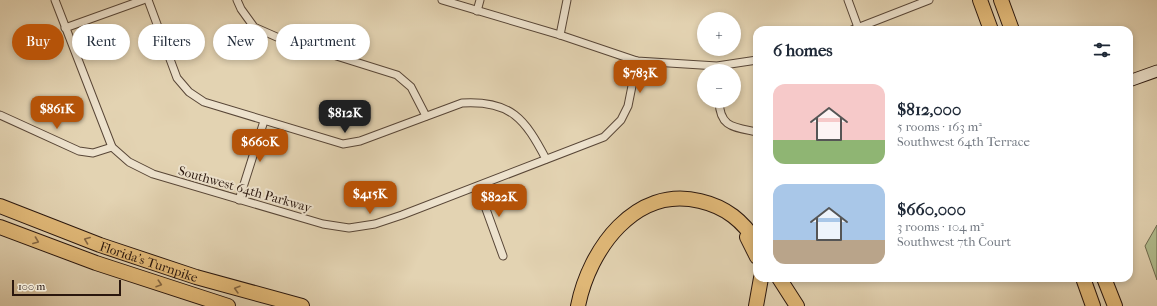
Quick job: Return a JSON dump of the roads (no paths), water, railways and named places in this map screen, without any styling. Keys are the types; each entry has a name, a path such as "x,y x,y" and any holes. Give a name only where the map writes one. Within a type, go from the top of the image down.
{"highway":[{"path":"980,0 990,26"},
{"path":"1001,0 1011,26"},
{"path":"578,306 586,274 600,248 612,232 626,219 643,208 659,202 678,198 713,204 726,210 743,223 753,237"},
{"path":"586,306 595,274 614,242 625,229 640,216 656,208 687,203 702,205 715,210 728,217 740,228 753,249"},
{"name":"Florida's Turnpike","path":"0,206 100,246 196,277 302,306"},
{"name":"Florida's Turnpike","path":"0,227 96,263 228,306"},
{"path":"756,306 759,282"},
{"path":"781,282 797,306"},
{"path":"1084,282 1093,306"},
{"path":"1106,282 1115,306"}],"street":[{"path":"0,115 79,151 93,153 112,147 55,0"},
{"path":"65,28 143,0"},
{"path":"148,0 177,78 189,92 204,102 343,144 360,141 462,103 479,102 496,106 514,114 530,130 546,159"},
{"path":"237,0 241,9 254,27 278,38 397,74 412,87 426,116"},
{"path":"442,0 560,35 637,61 697,67"},
{"path":"477,11 480,0"},
{"path":"560,35 567,0"},
{"path":"848,0 856,26"},
{"path":"864,26 929,0"},
{"name":"Southwest 64th Parkway","path":"112,147 129,162 153,174 239,200 323,224 349,228 375,224 402,216 604,137 621,120 628,106 637,61"},
{"path":"739,64 753,61"},
{"path":"1133,80 1157,71"},
{"path":"719,108 724,122 734,127 753,131"},
{"path":"239,200 264,121"},
{"path":"478,187 503,256"}]}
